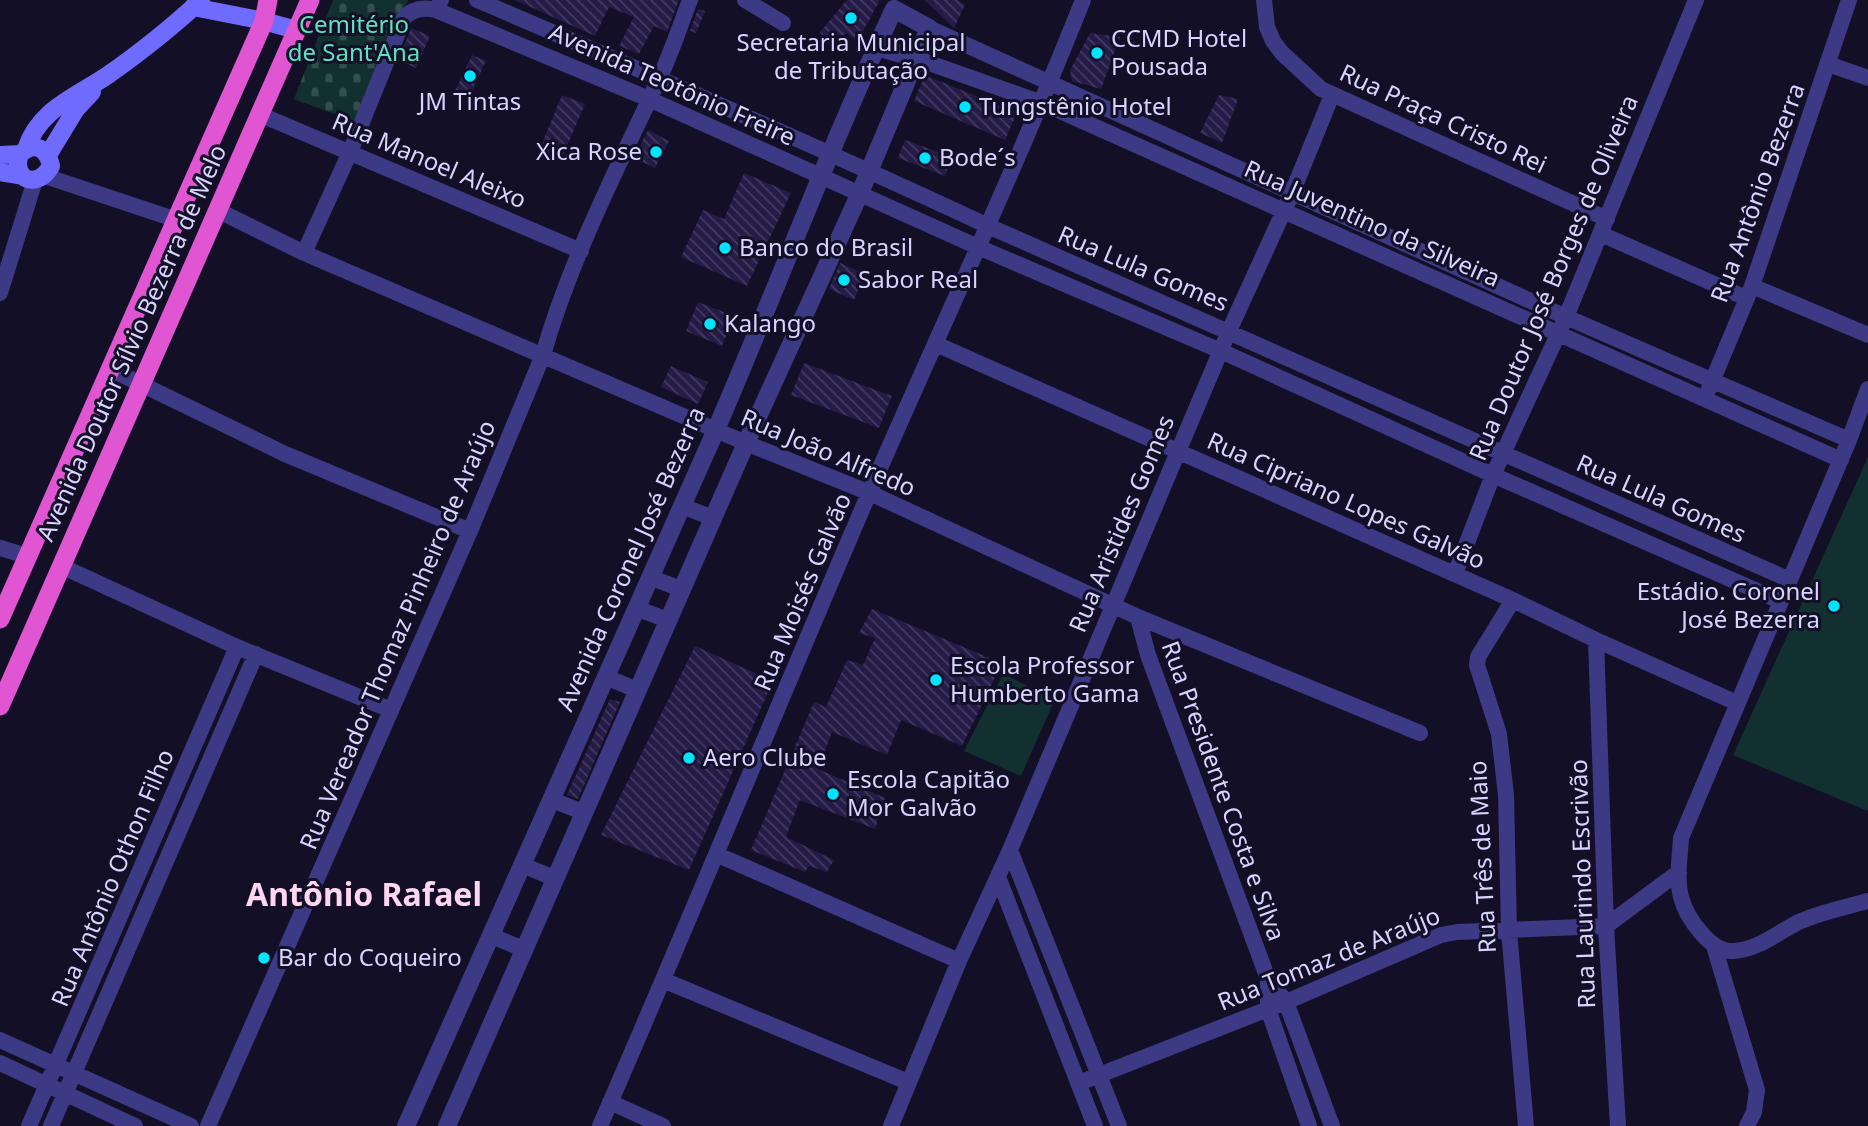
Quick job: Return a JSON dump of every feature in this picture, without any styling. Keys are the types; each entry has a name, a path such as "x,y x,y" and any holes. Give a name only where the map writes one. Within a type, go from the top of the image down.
{"highway":[{"name":"Avenida Doutor Sílvio Bezerra de Melo","path":"0,619 264,21 268,0"},
{"name":"Avenida Doutor Sílvio Bezerra de Melo","path":"0,706 310,0"}],"main road":[{"path":"34,178 17,162 36,127 54,107 109,74 197,4 296,30"},
{"path":"48,155 76,109 109,74"},
{"path":"0,155 23,152 34,147 42,149 48,155 51,166 34,178 0,172"}],"street":[{"name":"Rua Lula Gomes","path":"477,0 869,170 988,226 1790,580"},
{"name":"Rua Vereador Thomaz Pinheiro de Araújo","path":"208,1126 470,531 543,355 581,251 660,78 690,0"},
{"path":"745,0 783,23"},
{"name":"Rua Moisés Galvão","path":"600,1126 718,855 870,493 1042,103 1083,0"},
{"name":"Rua Praça Cristo Rei","path":"1264,0 1267,27 1273,41 1282,53 1332,95 1607,219"},
{"name":"Rua Doutor José Borges de Oliveira","path":"1455,574 1493,475 1566,317 1696,0"},
{"name":"Rua Antônio Bezerra","path":"1705,399 1749,292 1849,0"},
{"path":"304,253 350,152 404,18 416,10 439,5"},
{"name":"Avenida Teotônio Freire","path":"439,5 820,177"},
{"name":"Rua Juventino da Silveira","path":"893,5 929,28 1566,317 1849,440"},
{"name":"Avenida Coronel José Bezerra","path":"405,1126 652,578 828,154 877,47 893,5"},
{"path":"447,1126 681,589 860,193 929,28"},
{"path":"563,63 573,41"},
{"name":"Rua Juventino da Silveira","path":"877,47 1042,103 1841,460"},
{"path":"1828,64 1868,78"},
{"name":"Rua Aristides Gomes","path":"891,1126 959,961 1010,850 1111,606 1229,331 1284,212 1332,95"},
{"name":"Rua Manoel Aleixo","path":"259,114 581,251"},
{"path":"1173,161 1182,142"},
{"name":"Rua Lula Gomes","path":"820,177 1221,351 1493,475 1780,601"},
{"path":"0,293 34,178 177,220"},
{"name":"Rua João Alfredo","path":"219,211 304,253 746,443 870,493 1111,606 1420,733"},
{"path":"1601,234 1749,292 1868,334"},
{"path":"1420,273 1429,255"},
{"name":"Rua Cipriano Lopes Galvão","path":"936,344 1455,574 1737,703"},
{"path":"110,369 285,454 470,531"},
{"path":"1747,1126 1755,1112 1757,1090 1714,946 1699,930 1681,898 1681,838 1841,460 1868,389"},
{"path":"1368,418 1377,398"},
{"path":"682,506 713,518"},
{"path":"1611,527 1620,506"},
{"path":"0,548 27,556"},
{"path":"61,566 237,647 391,710"},
{"path":"652,578 681,589"},
{"name":"Rua Três de Maio","path":"1513,600 1478,657 1476,665 1499,734 1502,758 1506,795 1509,931 1526,1126"},
{"path":"638,609 668,620"},
{"name":"Rua Presidente Costa e Silva","path":"1138,617 1148,655 1268,979 1286,1002 1332,1126"},
{"name":"Rua Laurindo Escrivão","path":"1596,640 1606,926 1618,1126"},
{"name":"Rua Antônio Othon Filho","path":"29,1126 237,647"},
{"name":"Rua Antônio Othon Filho","path":"51,1126 256,654"},
{"path":"606,677 637,690"},
{"path":"552,800 583,812"},
{"path":"1010,850 1119,1126"},
{"path":"718,855 959,961"},
{"path":"523,865 554,878"},
{"path":"1606,926 1679,872"},
{"path":"998,877 1095,1126"},
{"path":"1714,946 1732,951 1760,944 1800,921 1868,901"},
{"name":"Rua Tomaz de Araújo","path":"1079,1083 1286,1002 1441,935 1457,932 1606,926"},
{"path":"492,936 523,949"},
{"path":"1038,979 1059,971"},
{"path":"663,979 908,1082"},
{"name":"Rua Presidente Costa e Silva","path":"1268,979 1268,1009 1309,1126"},
{"path":"0,1040 191,1126"},
{"path":"0,1063 135,1126"},
{"path":"610,1102 663,1126"},
{"path":"900,1104 908,1126"},
{"path":"1519,1126 1526,1126"}],"green space":[{"name":"Cemitério de Sant'Ana","path":"333,0 408,0 356,122 294,99"},
{"name":"Estádio. Coronel José Bezerra","path":"1868,457 1868,811 1733,755"},
{"path":"1003,674 1055,699 1021,776 964,751"}],"building":[{"path":"515,0 679,0 667,32 654,26 639,54 619,46 634,17 609,7 595,36"},
{"name":"Secretaria Municipal de Tributação","path":"847,0 880,0 857,42 847,33 831,49 820,32"},
{"path":"925,0 958,0 965,5 954,28"},
{"path":"698,9 705,11 696,33 690,31"},
{"path":"411,28 430,36 416,68 398,60"},
{"name":"CCMD Hotel Pousada","path":"1090,33 1120,37 1101,89 1072,81 1070,70"},
{"name":"JM Tintas","path":"472,55 486,61 469,97 455,91"},
{"name":"Tungstênio Hotel","path":"925,75 1017,113 1005,140 914,101"},
{"path":"562,95 585,104 560,162 538,153"},
{"path":"1219,95 1238,99 1222,143 1200,133"},
{"path":"648,130 669,141 655,168 634,158"},
{"name":"Bode´s","path":"905,140 952,157 945,176 898,158"},
{"path":"744,173 791,193 747,286 681,257 703,210 724,219"},
{"name":"Sabor Real","path":"840,263 865,274 854,300 829,289"},
{"name":"Kalango","path":"698,302 734,316 722,346 686,331"},
{"path":"804,363 892,396 879,428 791,395"},
{"path":"671,366 708,382 698,404 661,387"},
{"path":"872,609 1002,663 962,746 901,720 887,755 832,732 818,769 885,798 875,829 800,800 786,837 834,860 827,872 809,866 805,872 751,850 814,702 826,707 847,660 863,665 875,638 859,633"},
{"name":"Aero Clube","path":"695,646 773,681 689,870 601,835"},
{"path":"610,699 620,702 578,799 567,795"}],"place":[{"name":"Secretaria Municipal de Tributação","path":"851,18"},
{"name":"CCMD Hotel Pousada","path":"1097,53"},
{"name":"JM Tintas","path":"470,76"},
{"name":"Tungstênio Hotel","path":"965,107"},
{"name":"Xica Rose","path":"656,152"},
{"name":"Bode´s","path":"925,158"},
{"name":"Banco do Brasil","path":"725,248"},
{"name":"Sabor Real","path":"844,280"},
{"name":"Kalango","path":"710,324"},
{"name":"Estádio. Coronel José Bezerra","path":"1834,606"},
{"name":"Escola Professor Humberto Gama","path":"936,680"},
{"name":"Aero Clube","path":"689,758"},
{"name":"Escola Capitão Mor Galvão","path":"833,794"},
{"name":"Bar do Coqueiro","path":"264,958"}],"district":[{"name":"Antônio Rafael","path":"364,895"}]}
